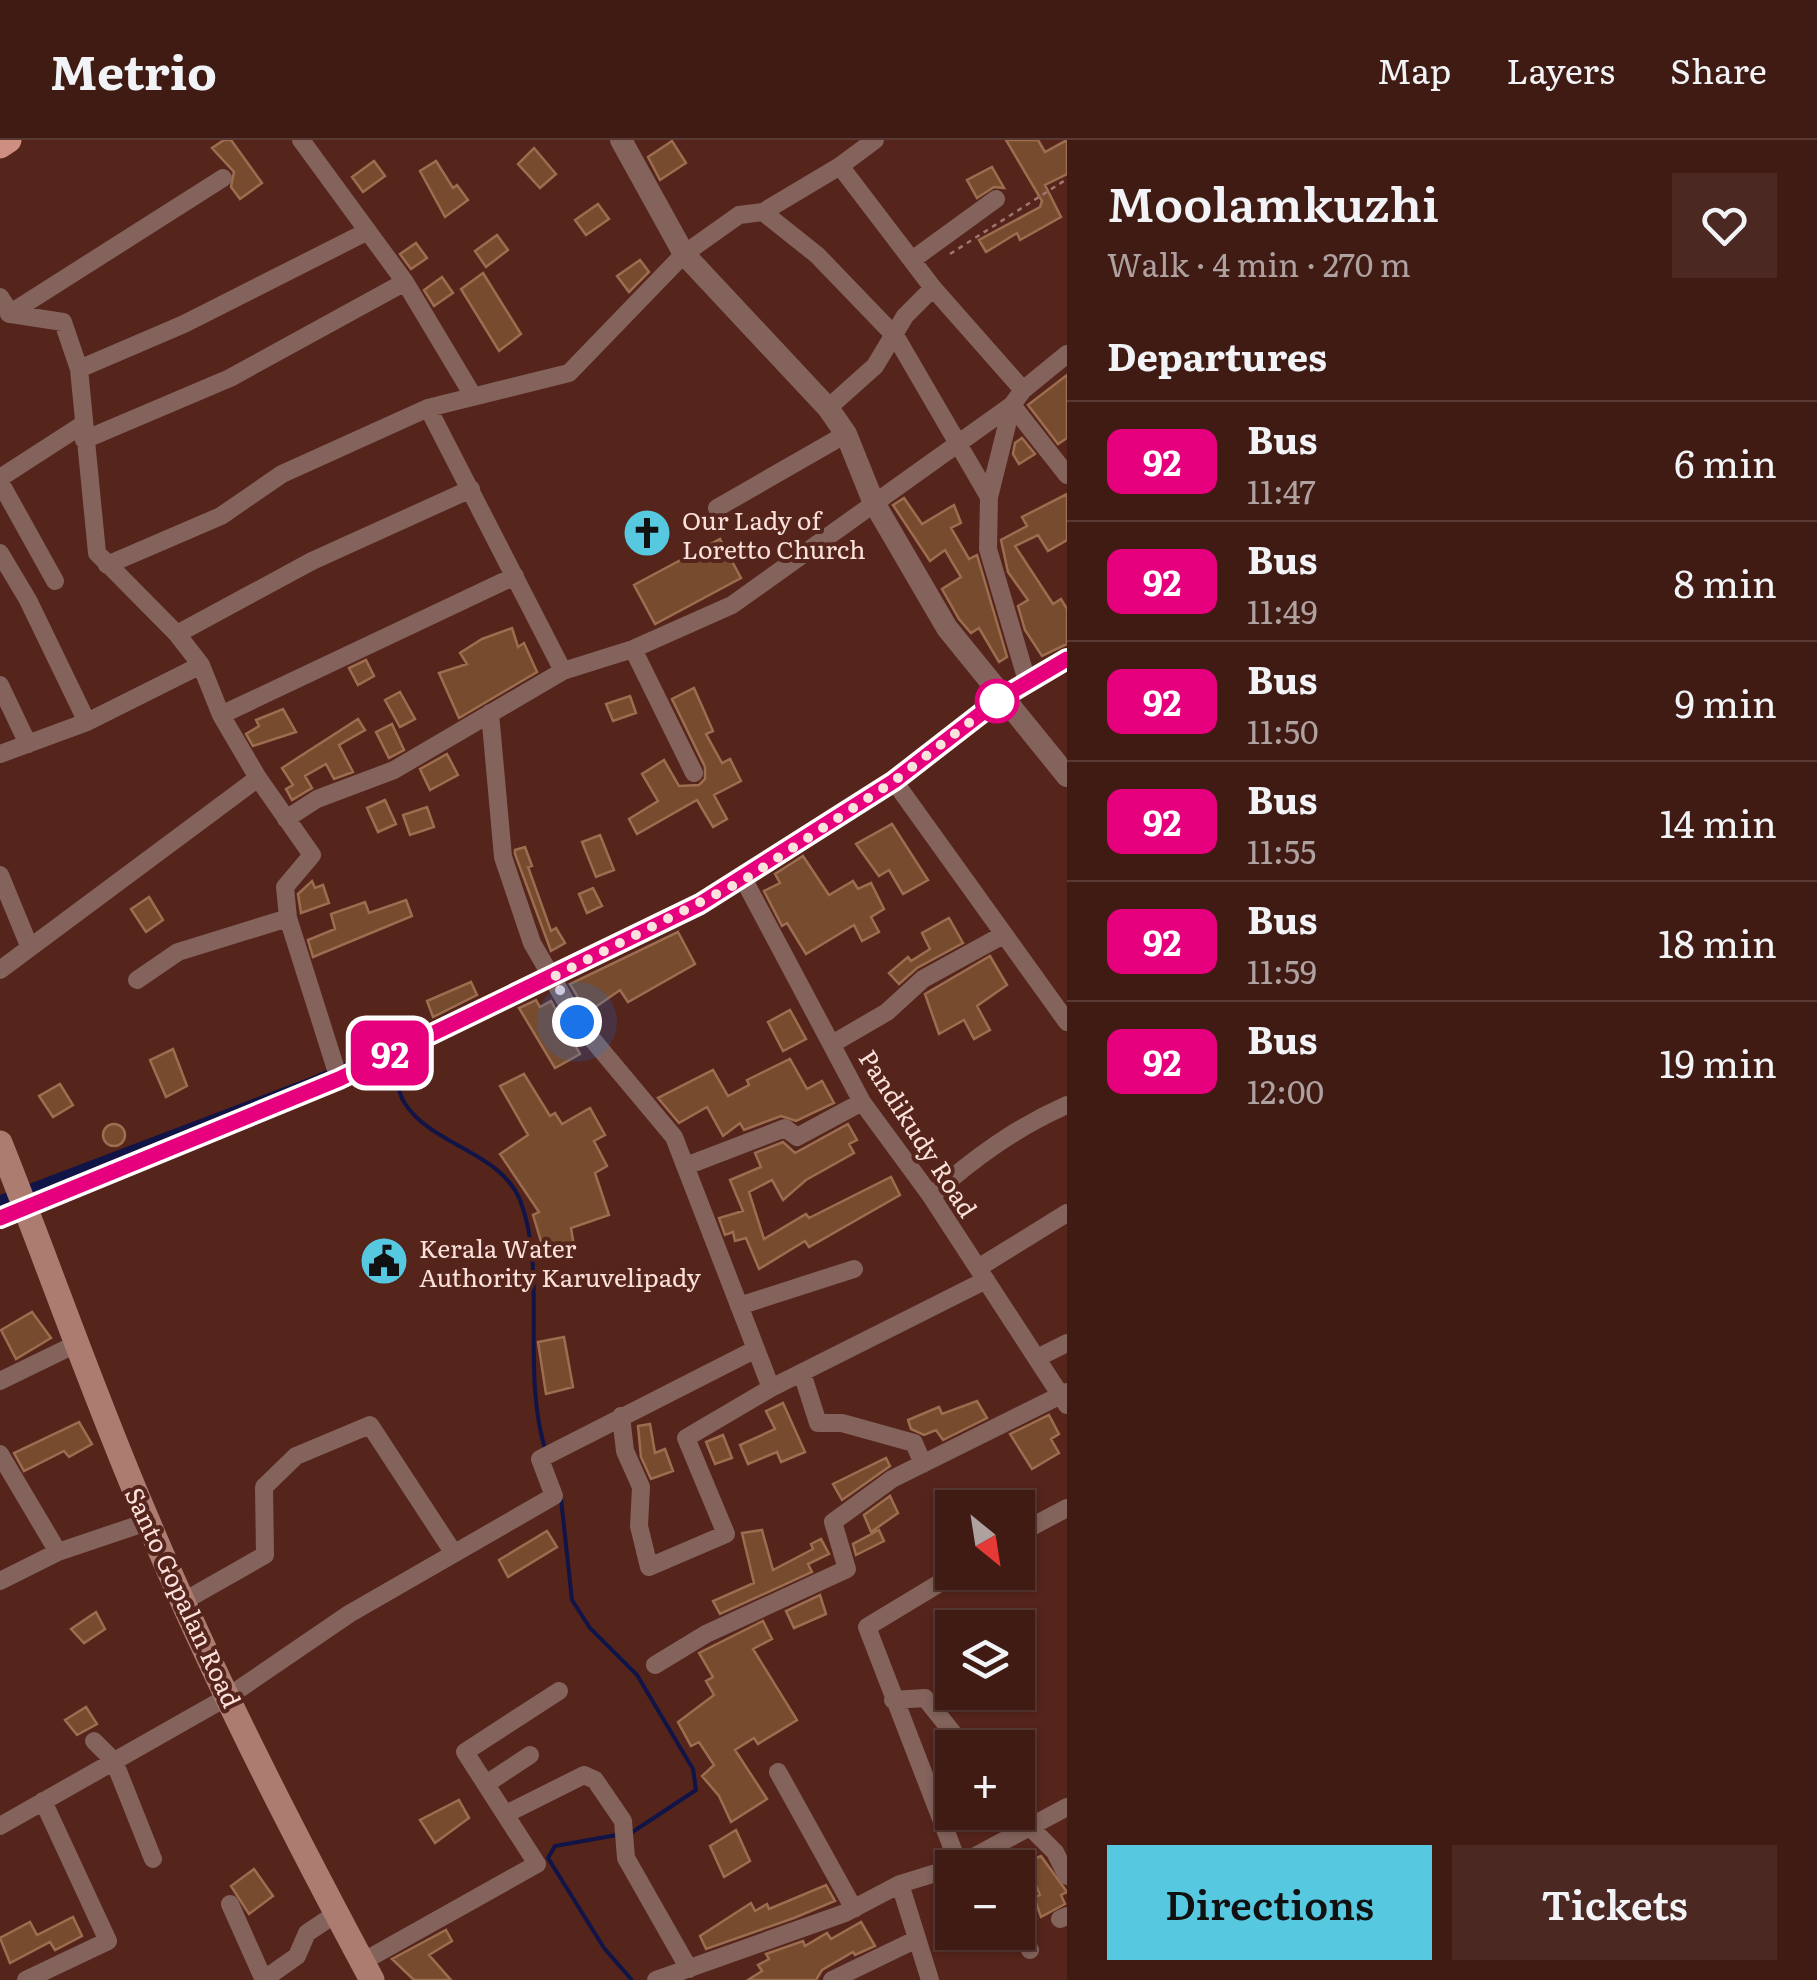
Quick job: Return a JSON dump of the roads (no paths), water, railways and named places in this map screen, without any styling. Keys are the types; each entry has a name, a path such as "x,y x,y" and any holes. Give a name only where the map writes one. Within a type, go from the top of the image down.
{"main road":[{"path":"0,146 9,140"},
{"name":"Santo Gopalan Road","path":"0,1143 74,1345 147,1522 367,1971"}],"street":[{"path":"621,140 684,254 828,408 846,434 873,501 946,628 1067,776"},
{"path":"107,565 222,516 282,474 428,408 569,373 684,254 739,216 763,212 875,140"},
{"path":"303,141 405,282 472,394"},
{"path":"840,166 1018,397 1067,474"},
{"path":"5,317 223,178"},
{"path":"912,260 996,200"},
{"path":"763,212 817,255 896,337 989,497"},
{"path":"79,369 184,324 368,231"},
{"path":"55,581 0,480 83,433 230,378 405,282"},
{"path":"828,408 874,366 896,337 904,316 933,288"},
{"path":"0,296 5,317"},
{"path":"5,317 63,322 79,369 97,554 178,634 201,666 221,715 258,778 312,856 285,887 288,918 337,1073"},
{"path":"286,819 317,799 394,770 562,671 633,649 732,605 873,501 957,445 1067,354"},
{"path":"1018,397 989,497 988,549 1028,681"},
{"path":"428,408 562,671"},
{"path":"717,508 846,434"},
{"path":"178,634 312,562 471,489"},
{"path":"0,553 28,600 87,722"},
{"path":"221,715 515,576"},
{"path":"633,649 694,773"},
{"path":"0,1218 22,1198 337,1073 553,977 744,880 894,781 1001,698 1067,659"},
{"path":"0,754 87,722 201,666"},
{"path":"0,685 28,744"},
{"path":"490,713 502,857 532,943 577,1022 674,1136 771,1388"},
{"path":"0,970 258,778"},
{"path":"894,781 1067,1022"},
{"path":"0,876 30,948"},
{"name":"Pandikudy Road","path":"744,880 862,1102 931,1196 1066,1397"},
{"path":"137,980 178,952 288,918"},
{"path":"832,1044 887,1012 922,980 1003,935"},
{"path":"686,1166 785,1128 797,1136 862,1102"},
{"path":"931,1196 1007,1136 1067,1104"},
{"path":"621,1416 625,1452 640,1487 640,1526 649,1567 726,1534 686,1438 982,1274 1067,1214"},
{"path":"740,1306 854,1269"},
{"path":"1039,1357 1067,1343"},
{"path":"0,1381 74,1345"},
{"path":"0,1826 229,1696 349,1614 554,1496 546,1456 756,1350"},
{"path":"802,1373 818,1423 842,1423 914,1443 923,1464"},
{"path":"655,1665 706,1634 847,1569 832,1522 892,1479 1066,1397"},
{"path":"184,1601 265,1555 264,1486 296,1456 370,1425 453,1552"},
{"path":"0,1454 58,1552"},
{"path":"1035,1525 1067,1508"},
{"path":"0,1581 58,1552 147,1522"},
{"path":"935,1586 867,1627 950,1850"},
{"path":"367,1971 537,1864 465,1752 559,1691"},
{"path":"894,1700 925,1698 950,1730"},
{"path":"94,1742 114,1760 154,1859"},
{"path":"486,1784 530,1754"},
{"path":"778,1772 854,1909"},
{"path":"506,1814 584,1776 595,1780 624,1834 626,1858 689,1969"},
{"path":"26,1980 108,1941 43,1801"},
{"path":"1035,1826 1067,1807"},
{"path":"989,1850 1028,1830 1055,1852 1067,1876"},
{"path":"656,1980 854,1909 900,1884 935,1873"},
{"path":"900,1884 930,1980"},
{"path":"230,1904 263,1979 297,1956 307,1933 337,1913"},
{"path":"832,1980 917,1939"}],"waterway":[{"path":"393,1065 402,1098 416,1117 497,1170 520,1200 532,1258 535,1388 546,1452"},
{"path":"561,1499 572,1600 590,1628 637,1675 693,1769 696,1790 631,1833"},
{"path":"617,1835 555,1846 548,1858 604,1948 631,1979"}],"place":[{"name":"Our Lady of Loretto Church","path":"647,533"},
{"name":"Kerala Water Authority Karuvelipady","path":"384,1261"}]}
